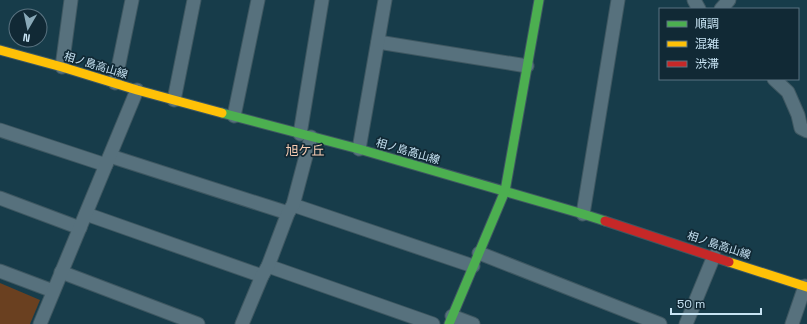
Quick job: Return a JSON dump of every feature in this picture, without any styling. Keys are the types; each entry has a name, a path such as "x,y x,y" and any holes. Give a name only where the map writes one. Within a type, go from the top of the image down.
{"main road":[{"path":"450,320 505,192 526,66 539,0"},
{"name":"相ノ島高山線","path":"0,50 137,90 358,149 582,214 806,286"}],"street":[{"path":"62,67 71,0"},
{"path":"115,83 132,0"},
{"path":"174,100 194,0"},
{"path":"234,116 258,0"},
{"path":"242,324 291,209 306,136 322,0"},
{"path":"358,149 385,0"},
{"path":"582,214 618,0"},
{"path":"722,8 729,0"},
{"path":"378,42 526,66"},
{"path":"775,80 788,92 798,115 801,128 807,131"},
{"path":"40,324 137,90"},
{"path":"0,130 291,209 473,266"},
{"path":"0,198 80,228"},
{"path":"86,214 433,324"},
{"path":"479,253 660,324"},
{"path":"686,324 714,256"},
{"path":"0,271 53,291"},
{"path":"61,272 198,324"},
{"path":"792,324 806,286"},
{"path":"450,320 473,324"}],"shaded area":[{"path":"0,283 40,300 30,324 0,324"}],"traffic: fast":[{"path":"449,324 505,191 539,0"},
{"path":"222,113 359,149 605,221"}],"traffic: slow":[{"path":"0,50 222,113"},
{"path":"729,262 807,287"}],"traffic: jam":[{"path":"605,221 729,262"}],"district":[{"name":"旭ケ丘","path":"305,150"}]}
